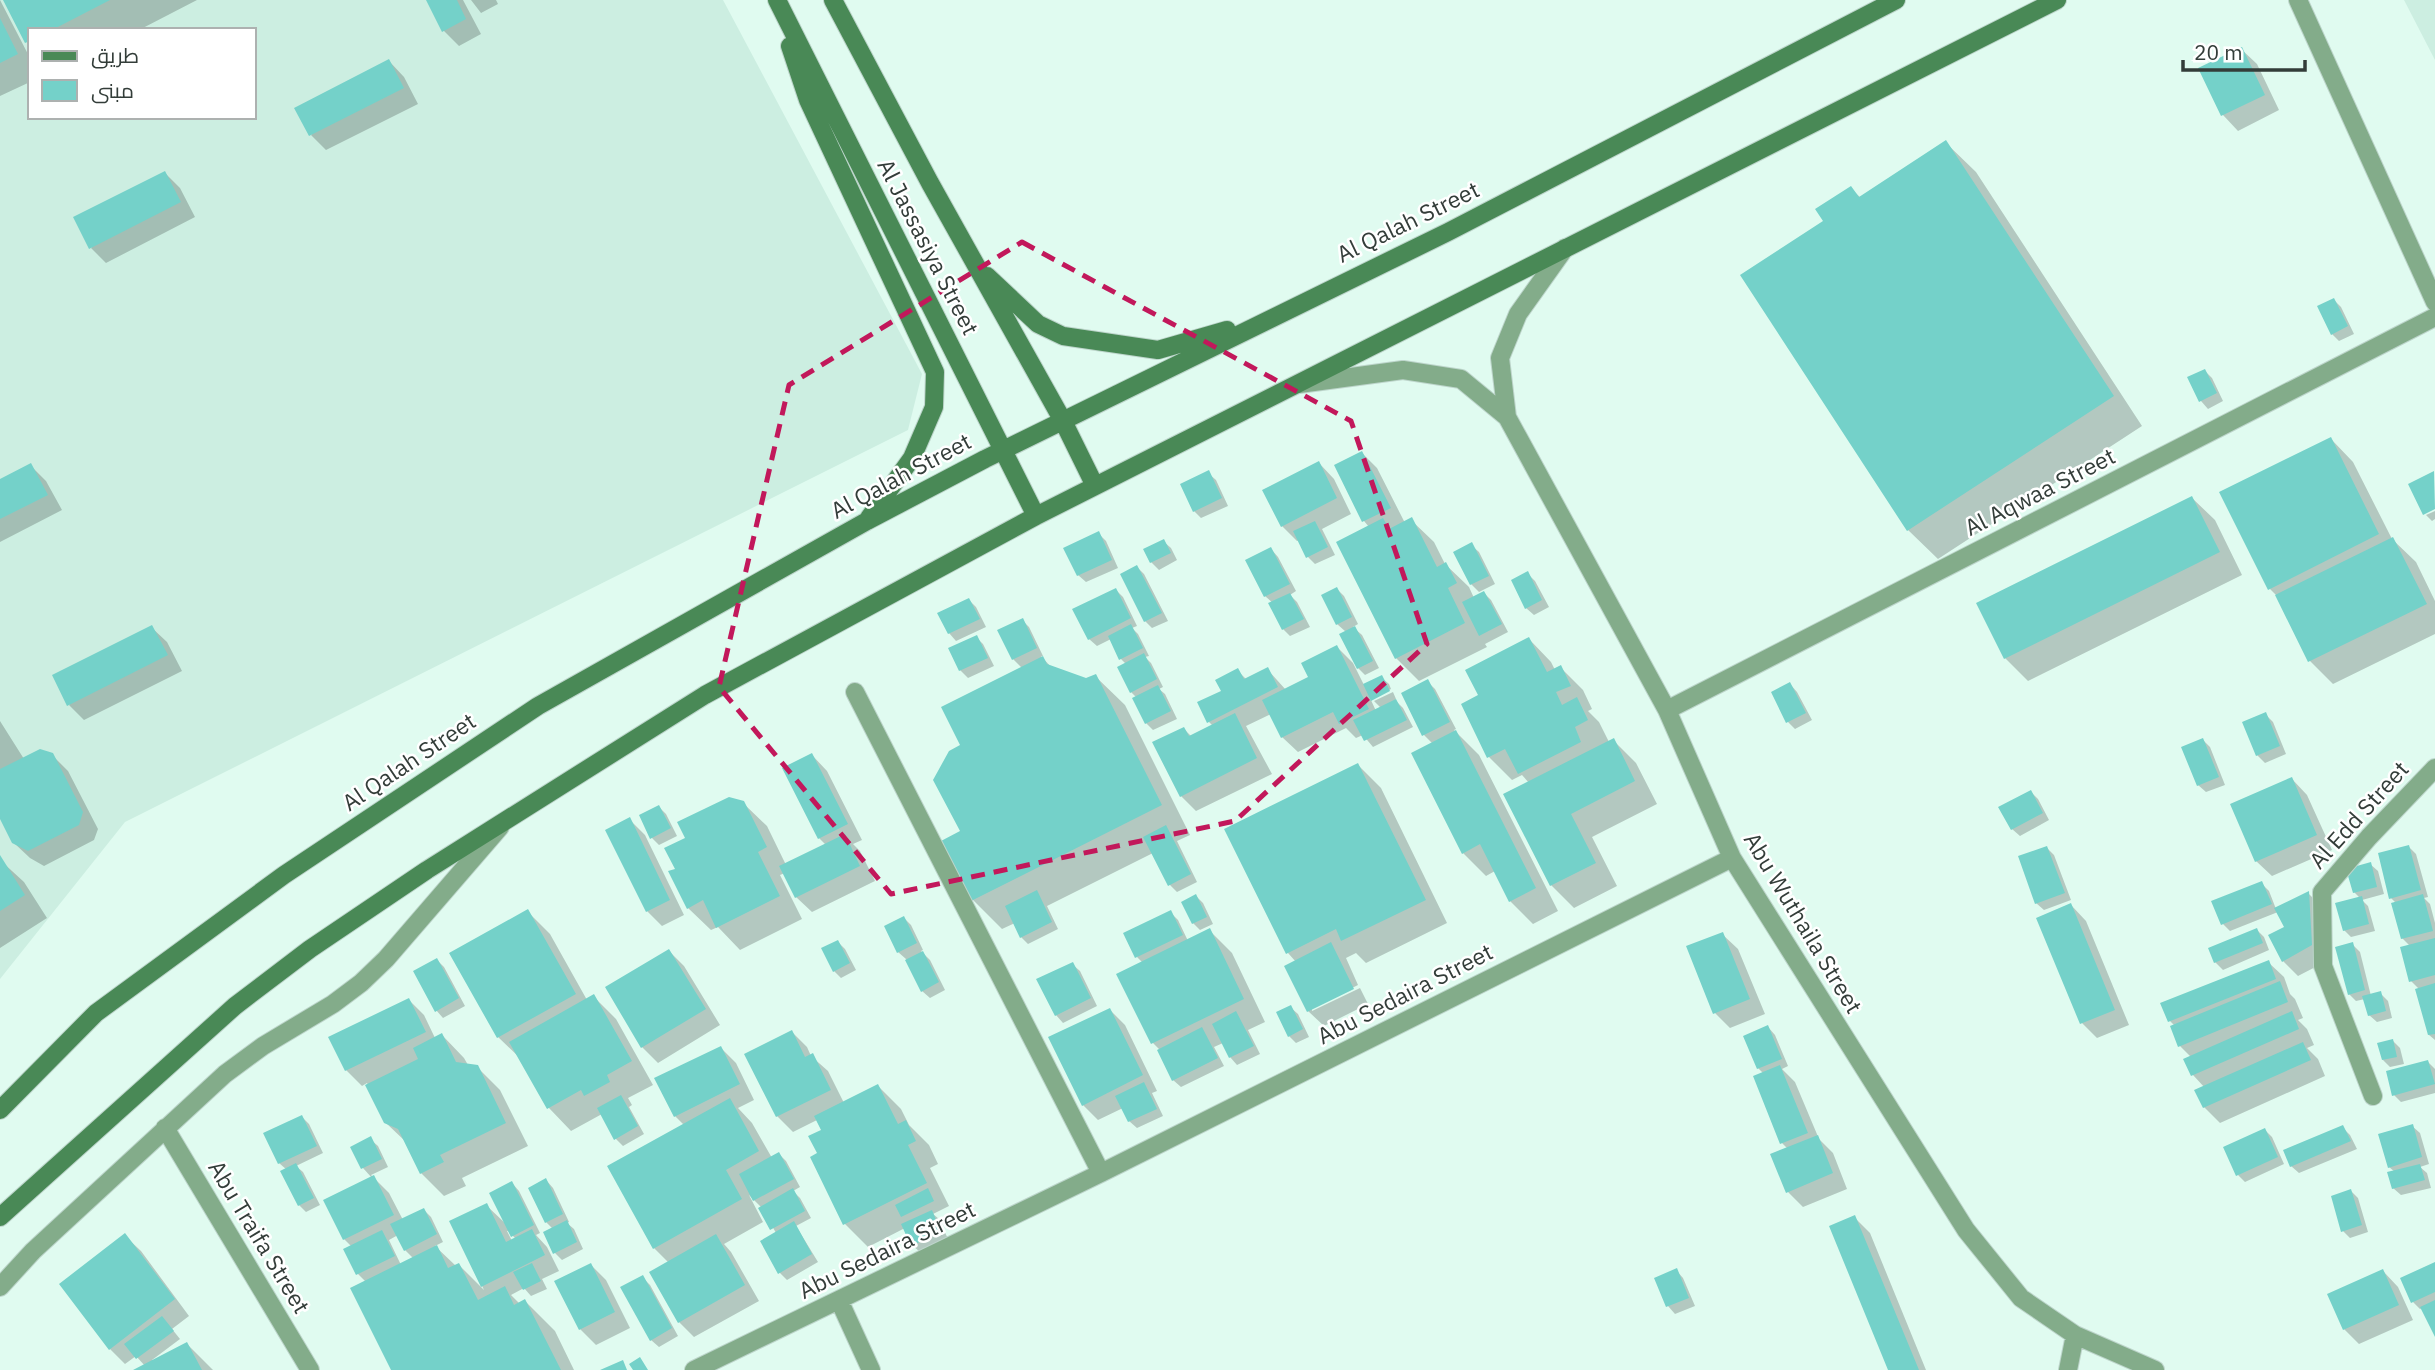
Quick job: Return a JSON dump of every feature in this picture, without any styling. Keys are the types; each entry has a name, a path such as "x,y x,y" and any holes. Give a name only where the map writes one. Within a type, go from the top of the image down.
{"main road":[{"name":"Al Jassasiya Street","path":"775,0 1036,516"},
{"path":"775,0 808,100 935,372 934,407 912,458 867,521"},
{"name":"Al Jassasiya Street","path":"834,0 975,264 1063,421 1095,486"},
{"name":"Al Qalah Street","path":"0,1110 96,1013 284,874 538,706 867,521 1003,450 1448,232 1896,0"},
{"path":"0,1217 235,1006 310,949 506,820 724,684 1036,516 2057,0"},
{"path":"975,264 1038,324 1063,336 1158,350 1272,316"}],"street":[{"path":"2298,0 2435,302"},
{"name":"Abu Wuthaila Street","path":"1507,417 1500,358 1518,314 1565,248"},
{"name":"Al Aqwaa Street","path":"1667,710 2435,317"},
{"name":"Abu Wuthaila Street","path":"1297,384 1403,370 1438,375 1461,379 1507,417 1667,710 1732,858 1966,1230 2021,1298 2075,1335 2155,1370"},
{"path":"855,692 1101,1173"},
{"name":"Al Edd Street","path":"2373,1096 2323,967 2322,892 2368,837 2435,768"},
{"path":"0,1287 33,1251 225,1074 263,1046 333,1004 360,983 386,959 506,820"},
{"name":"Abu Sedaira Street","path":"694,1370 1101,1173 1732,858"},
{"name":"Abu Traifa Street","path":"165,1128 310,1370"},
{"path":"839,1300 871,1370"},
{"path":"2068,1370 2075,1335"}],"highlighted area":[{"path":"1022,242 1351,421 1427,644 1235,821 891,894 719,687 789,385"}],"shaded area":[{"path":"0,0 723,0 922,374 908,430 125,822 0,979"},
{"path":"2404,0 2435,0 2435,60"}],"building":[{"path":"3,0 110,0 56,28 28,28 28,42 25,43"},
{"path":"426,0 457,0 466,19 442,32"},
{"path":"0,18 18,54 0,63"},
{"path":"2242,47 2265,95 2221,116 2198,68"},
{"path":"389,59 404,88 309,136 294,108"},
{"path":"1946,140 2114,396 1907,531 1740,275 1823,221 1815,209 1851,186 1859,197"},
{"path":"165,171 181,202 89,249 73,217"},
{"path":"2334,298 2348,326 2331,335 2317,306"},
{"path":"2205,369 2217,393 2199,402 2187,377"},
{"path":"2331,437 2379,534 2268,590 2219,492"},
{"path":"1362,451 1391,508 1362,522 1334,465"},
{"path":"1319,461 1337,498 1281,527 1262,490"},
{"path":"31,463 48,495 0,519 0,479"},
{"path":"1209,470 1222,498 1193,512 1180,484"},
{"path":"2434,471 2435,509 2423,515 2408,484"},
{"path":"2192,496 2220,552 2004,659 1976,603"},
{"path":"1412,517 1437,567 1446,562 1457,583 1448,588 1465,623 1395,659 1336,542 1383,518 1389,529"},
{"path":"1315,521 1328,547 1306,558 1293,531"},
{"path":"1099,531 1112,560 1077,576 1063,548"},
{"path":"2393,537 2427,604 2308,662 2275,595"},
{"path":"1164,539 1171,553 1150,563 1143,549"},
{"path":"1472,542 1489,576 1470,585 1453,552"},
{"path":"1271,547 1290,584 1264,597 1245,560"},
{"path":"1137,565 1162,613 1144,622 1120,574"},
{"path":"1528,571 1542,600 1525,609 1511,580"},
{"path":"1337,587 1352,617 1336,625 1321,595"},
{"path":"1116,588 1131,618 1088,640 1072,609"},
{"path":"1484,591 1502,624 1479,636 1462,602"},
{"path":"1290,593 1304,619 1282,630 1268,603"},
{"path":"969,598 980,619 948,634 937,613"},
{"path":"1023,618 1037,648 1012,660 997,630"},
{"path":"1131,624 1143,648 1119,660 1108,636"},
{"path":"152,625 168,655 67,706 52,675"},
{"path":"1355,626 1373,661 1357,669 1339,634"},
{"path":"977,635 988,658 959,671 948,648"},
{"path":"1529,637 1547,672 1561,665 1571,686 1556,692 1562,705 1577,697 1588,720 1575,727 1581,742 1518,774 1505,749 1487,758 1461,704 1478,695 1465,670"},
{"path":"1337,645 1369,709 1339,724 1333,712 1281,738 1262,700 1308,677 1301,663"},
{"path":"1144,653 1157,679 1130,693 1117,667"},
{"path":"1043,656 1047,664 1086,678 1096,674 1162,805 971,901 941,841 960,831 933,780 949,751 960,745 941,707"},
{"path":"1268,667 1278,687 1207,723 1197,702 1221,691 1215,680 1238,668 1244,679"},
{"path":"1382,675 1390,691 1371,701 1363,684"},
{"path":"1428,679 1450,722 1422,736 1401,693"},
{"path":"1790,682 1806,713 1786,723 1771,692"},
{"path":"1158,685 1171,711 1145,724 1132,698"},
{"path":"1396,699 1407,720 1364,741 1353,720"},
{"path":"2266,712 2280,746 2256,756 2242,722"},
{"path":"1235,713 1257,758 1180,797 1152,742 1184,727 1189,736"},
{"path":"1456,730 1536,888 1509,902 1480,844 1462,854 1411,753"},
{"path":"1614,738 1635,781 1571,814 1596,863 1550,886 1503,794"},
{"path":"2203,738 2219,777 2197,786 2181,747"},
{"path":"40,749 53,753 83,812 79,825 28,851 12,843 0,819 0,769"},
{"path":"812,753 848,824 818,839 782,768"},
{"path":"1358,763 1426,900 1341,941 1336,929 1286,954 1224,829"},
{"path":"2292,777 2317,835 2255,862 2230,804"},
{"path":"2031,790 2043,813 2011,830 1998,807"},
{"path":"729,797 744,801 767,847 758,852 780,896 716,928 703,900 687,909 668,871 675,869 664,848 685,838 677,822"},
{"path":"659,805 671,828 650,839 639,815"},
{"path":"630,817 670,900 646,912 605,830"},
{"path":"1166,825 1191,874 1168,886 1143,837"},
{"path":"845,834 860,866 795,898 779,866"},
{"path":"2409,845 2421,890 2389,899 2378,853"},
{"path":"2047,846 2065,893 2035,904 2018,856"},
{"path":"0,855 25,895 0,911"},
{"path":"2371,862 2377,887 2353,893 2346,869"},
{"path":"2262,881 2272,904 2221,925 2211,901"},
{"path":"1037,890 1052,922 1020,938 1005,906"},
{"path":"2309,891 2312,945 2282,962 2268,935 2284,927 2274,908"},
{"path":"1196,894 1207,917 1192,924 1181,902"},
{"path":"2423,894 2433,931 2401,939 2391,903"},
{"path":"2362,896 2369,924 2343,931 2335,903"},
{"path":"2071,903 2115,1010 2080,1024 2036,918"},
{"path":"528,909 576,994 497,1038 449,953"},
{"path":"1171,910 1183,935 1135,958 1123,933"},
{"path":"904,916 917,943 897,953 884,926"},
{"path":"1210,928 1244,999 1151,1044 1116,974"},
{"path":"2257,928 2263,943 2214,963 2208,948"},
{"path":"1723,932 1750,999 1713,1014 1686,946"},
{"path":"2435,938 2435,975 2409,982 2400,947"},
{"path":"838,940 850,963 833,972 821,948"},
{"path":"1331,942 1354,989 1307,1012 1284,966"},
{"path":"2353,942 2365,990 2348,995 2335,947"},
{"path":"669,949 706,1009 641,1048 605,987"},
{"path":"923,951 939,982 921,992 905,960"},
{"path":"437,958 459,998 435,1012 413,971"},
{"path":"2269,960 2276,979 2168,1022 2160,1003"},
{"path":"1073,962 1091,998 1055,1016 1036,979"},
{"path":"2280,981 2288,1002 2178,1047 2170,1026"},
{"path":"2435,983 2435,1034 2428,1035 2415,989"},
{"path":"2381,991 2386,1011 2368,1016 2362,996"},
{"path":"594,994 632,1061 607,1075 610,1082 584,1096 581,1090 547,1109 509,1042"},
{"path":"409,998 426,1032 345,1071 328,1037"},
{"path":"1291,1005 1303,1029 1288,1037 1276,1012"},
{"path":"1110,1008 1143,1075 1082,1106 1048,1037"},
{"path":"1236,1011 1254,1046 1229,1058 1212,1024"},
{"path":"2292,1011 2299,1029 2191,1076 2183,1059"},
{"path":"1768,1025 1782,1059 1757,1069 1743,1036"},
{"path":"1202,1027 1218,1058 1172,1081 1157,1050"},
{"path":"792,1030 805,1057 813,1053 831,1090 776,1117 744,1054"},
{"path":"442,1033 456,1062 478,1065 506,1123 440,1155 444,1162 420,1174 398,1129 384,1123 365,1085 418,1059 413,1048"},
{"path":"2393,1039 2397,1057 2382,1060 2377,1043"},
{"path":"2303,1042 2311,1060 2203,1108 2194,1090"},
{"path":"721,1046 740,1084 674,1117 654,1078"},
{"path":"2428,1060 2435,1084 2392,1096 2386,1071"},
{"path":"1780,1065 1808,1133 1780,1144 1753,1076"},
{"path":"1144,1082 1157,1109 1128,1122 1115,1096"},
{"path":"878,1084 898,1124 906,1120 916,1141 908,1145 927,1183 843,1225 810,1157 817,1153 808,1136 821,1130 814,1116"},
{"path":"621,1095 638,1126 614,1140 597,1108"},
{"path":"730,1098 759,1151 726,1170 742,1199 653,1249 607,1166"},
{"path":"302,1115 317,1146 278,1164 263,1133"},
{"path":"2413,1124 2422,1157 2388,1168 2378,1134"},
{"path":"2343,1125 2351,1141 2290,1167 2283,1150"},
{"path":"2265,1128 2278,1157 2236,1176 2223,1147"},
{"path":"1818,1135 1833,1173 1786,1193 1770,1154"},
{"path":"371,1136 382,1159 361,1169 350,1147"},
{"path":"779,1152 794,1179 753,1201 739,1174"},
{"path":"296,1163 314,1198 298,1206 280,1171"},
{"path":"2420,1164 2425,1180 2392,1189 2387,1172"},
{"path":"374,1175 394,1215 343,1240 323,1200"},
{"path":"546,1178 563,1214 545,1223 528,1188"},
{"path":"512,1181 534,1225 511,1237 489,1193"},
{"path":"793,1188 805,1211 770,1230 758,1208"},
{"path":"928,1188 934,1201 901,1217 895,1205"},
{"path":"2351,1189 2362,1225 2341,1232 2331,1196"},
{"path":"487,1203 506,1242 532,1229 545,1255 481,1287 449,1221"},
{"path":"424,1208 437,1234 404,1251 390,1224"},
{"path":"932,1210 941,1232 911,1246 901,1224"},
{"path":"1855,1215 1919,1370 1888,1370 1829,1226"},
{"path":"567,1220 577,1242 553,1254 543,1232"},
{"path":"794,1221 812,1254 778,1274 760,1241"},
{"path":"382,1230 395,1256 356,1275 343,1249"},
{"path":"125,1233 175,1299 109,1350 59,1284"},
{"path":"716,1234 745,1285 678,1323 649,1272"},
{"path":"437,1245 448,1268 459,1263 478,1300 505,1286 514,1305 525,1299 561,1370 391,1370 350,1288"},
{"path":"2435,1262 2435,1292 2411,1303 2400,1278"},
{"path":"532,1263 541,1281 523,1290 513,1272"},
{"path":"591,1263 615,1312 579,1330 554,1281"},
{"path":"1677,1268 1689,1298 1666,1307 1654,1278"},
{"path":"2383,1269 2399,1305 2343,1330 2327,1294"},
{"path":"643,1275 672,1328 650,1341 620,1287"},
{"path":"2435,1300 2435,1337 2420,1307"},
{"path":"162,1316 174,1331 136,1359 124,1344"},
{"path":"187,1342 202,1370 133,1370"},
{"path":"640,1357 648,1370 633,1370 629,1364"},
{"path":"623,1360 627,1370 600,1370"}]}
